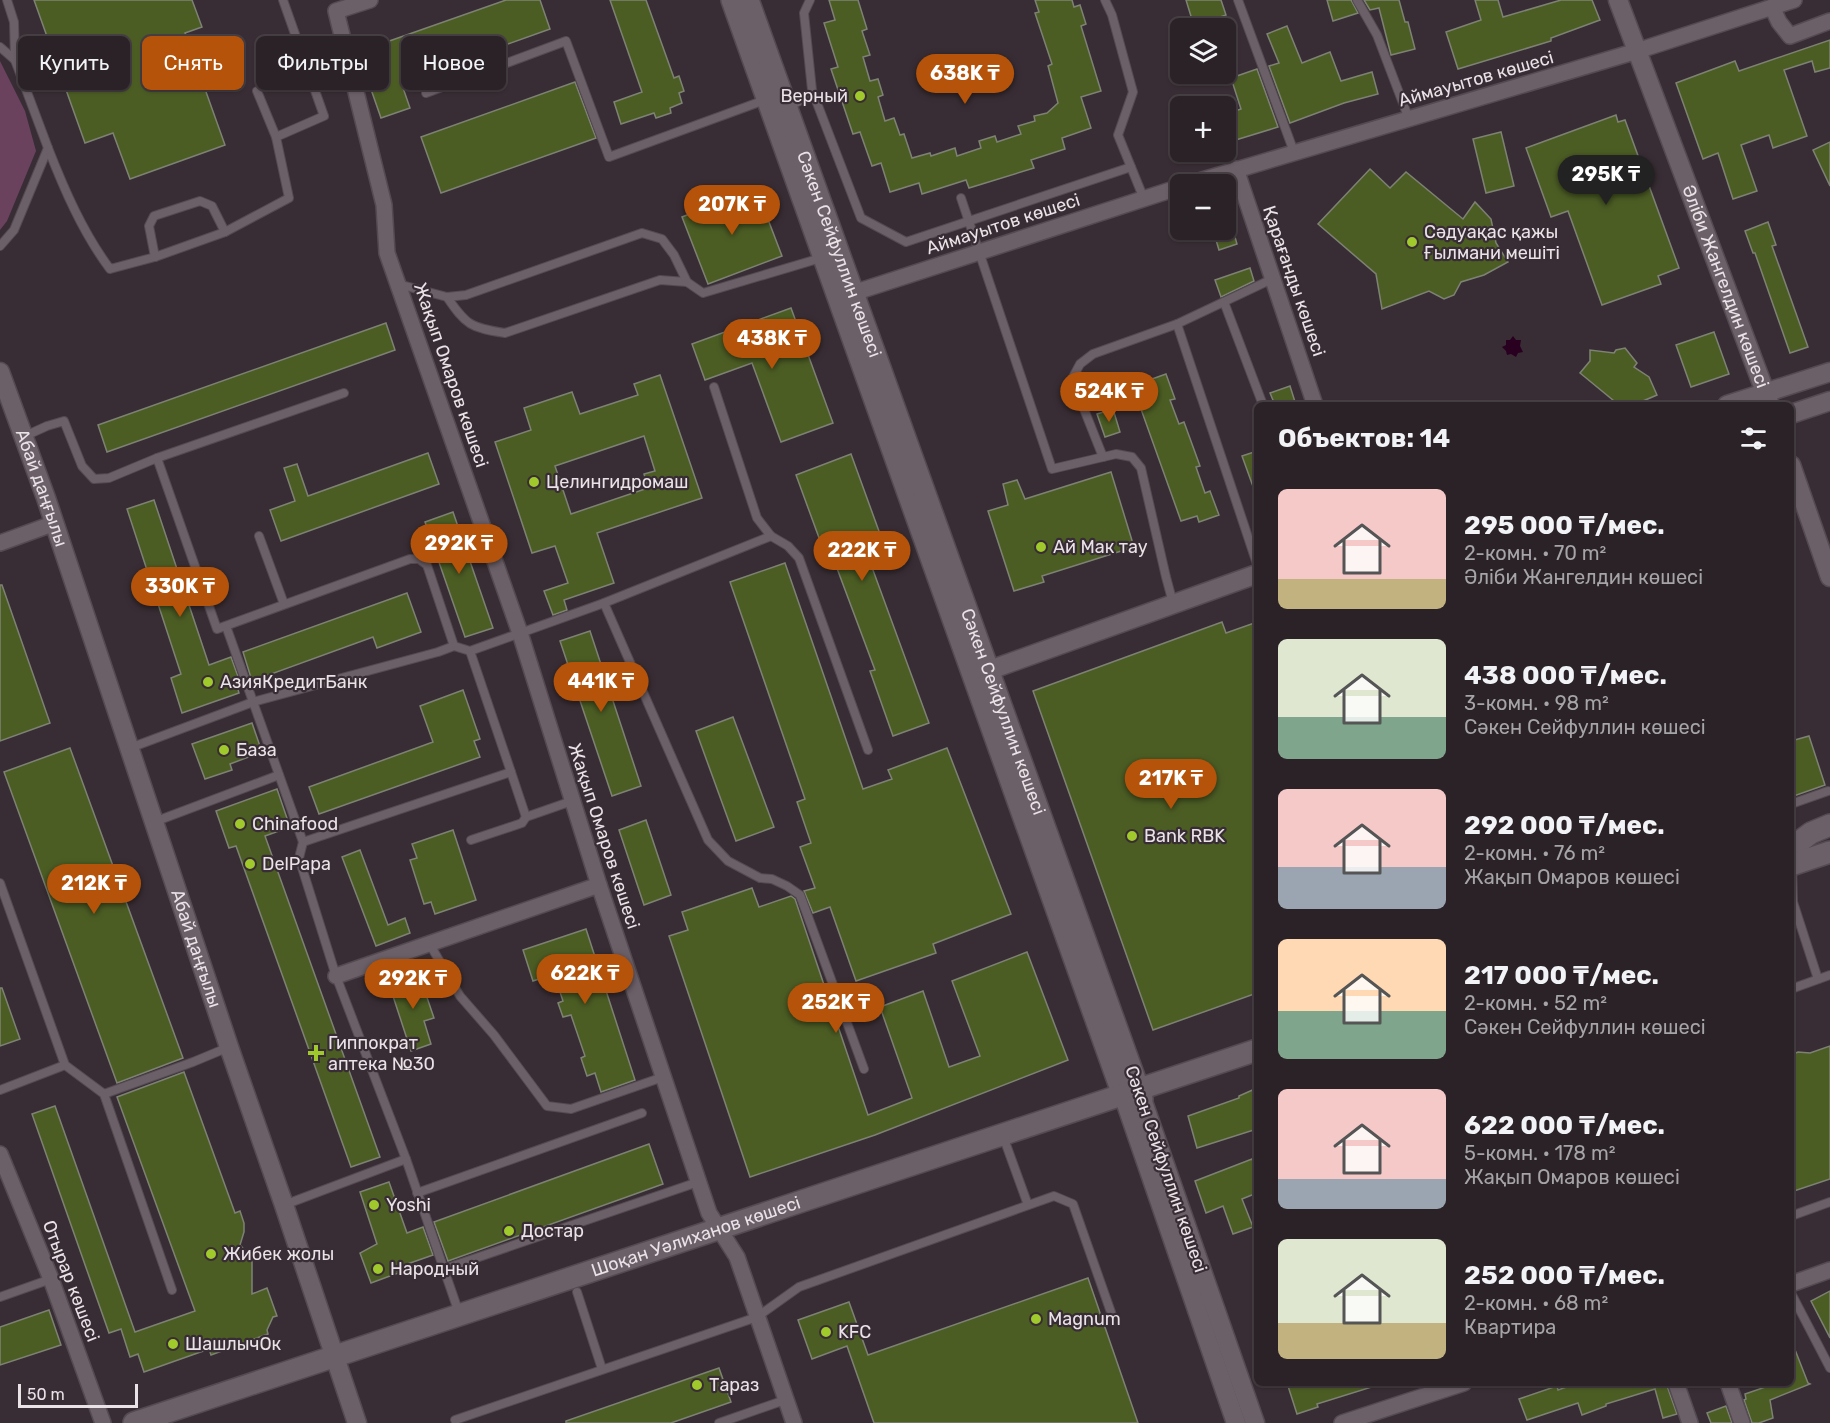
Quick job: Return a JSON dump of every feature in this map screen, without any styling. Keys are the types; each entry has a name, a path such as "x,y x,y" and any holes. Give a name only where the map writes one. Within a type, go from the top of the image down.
{"main road":[{"name":"Сәкен Сейфуллин көшесі","path":"732,0 845,296 1134,1094"},
{"name":"Сәкен Сейфуллин көшесі","path":"748,0 774,106 823,257 845,296"},
{"path":"1794,846 1830,825"},
{"path":"1794,864 1830,852"},
{"name":"Шоқан Уәлиханов көшесі","path":"134,1423 1002,1134 1134,1094 1254,1051"}],"street":[{"path":"335,5 370,0"},
{"name":"Әліби Жангелдин көшесі","path":"1618,0 1767,399"},
{"name":"Аймауытов көшесі","path":"1223,174 1637,51 1794,0"},
{"name":"Жақып Омаров көшесі","path":"335,5 384,205 387,253 520,633 599,885 698,1182 709,1213 737,1257 794,1423"},
{"path":"1772,7 1779,22 1790,36 1830,21"},
{"name":"Қарағанды көшесі","path":"1236,170 1314,402"},
{"name":"Аймауытов көшесі","path":"845,296 1170,190"},
{"name":"Абай даңғылы","path":"0,372 4,395 25,436 55,523 357,1423"},
{"path":"1747,402 1767,399 1830,372"},
{"path":"1794,413 1830,401"},
{"path":"1794,474 1830,577"},
{"path":"0,543 55,523"},
{"path":"981,674 1254,575"},
{"path":"336,976 599,885"},
{"name":"Сәкен Сейфуллин көшесі","path":"1134,1094 1236,1423"},
{"name":"Сәкен Сейфуллин көшесі","path":"1134,1094 1256,1423"},
{"name":"Отырар көшесі","path":"0,1154 51,1279 103,1423"},
{"path":"1794,1283 1830,1270"},
{"path":"1342,1423 1453,1386"},
{"path":"1677,1386 1690,1423"},
{"path":"1729,1386 1742,1423"}],"lane":[{"path":"7,0 14,22 15,60 48,148 59,176 95,249 110,269 155,257 225,232 289,198 276,137 257,91"},
{"path":"276,137 324,116 283,0"},
{"path":"810,0 804,13 814,95 861,218 906,242 1131,167"},
{"path":"1105,0 1112,15 1133,92 1118,135 1144,199"},
{"path":"1238,0 1294,152"},
{"path":"1357,0 1377,35 1409,119"},
{"path":"426,93 566,41 609,157 814,95"},
{"path":"0,47 15,60"},
{"path":"0,246 14,230 48,148"},
{"path":"961,198 1052,469 1116,454 1132,457 1141,468 1173,603"},
{"path":"155,257 149,226 154,216 200,201 212,206 225,232"},
{"path":"398,284 447,297 466,295 642,233 662,239 674,255 687,282 703,293 823,257"},
{"path":"1103,457 1072,380 1080,364 1093,354 1176,324 1272,279"},
{"path":"447,297 462,320 484,330 505,333 660,280 687,282"},
{"path":"1224,302 1262,402"},
{"path":"1176,324 1254,555"},
{"path":"714,387 757,518 771,536 788,546 799,558 868,750"},
{"path":"25,436 64,421 82,466 94,478 109,478 157,458 344,393"},
{"path":"157,458 217,629 410,559 419,559 427,565 454,646"},
{"path":"259,536 284,604"},
{"path":"130,748 253,702 454,646 470,651 604,603 771,536"},
{"path":"604,603 708,840 728,861 760,878 772,879 787,886 800,895 864,1069"},
{"path":"226,626 303,842 299,858 336,976 406,1159 459,1313"},
{"path":"470,651 526,817"},
{"path":"303,842 511,772"},
{"path":"154,822 279,775"},
{"path":"1794,803 1828,791"},
{"path":"471,840 522,823 526,817 572,801"},
{"path":"0,883 65,1065 104,1094 171,1290"},
{"path":"1794,905 1818,979"},
{"path":"429,942 460,996 494,1035 548,1106 571,1109 663,1077"},
{"path":"1794,988 1830,975"},
{"path":"104,1094 229,1047"},
{"path":"0,1090 65,1065"},
{"path":"417,1193 642,1113"},
{"path":"1002,1134 1028,1205"},
{"path":"284,1205 406,1159"},
{"path":"444,1269 698,1182"},
{"path":"455,1420 757,1317 799,1287 1054,1196 1073,1204 1113,1318"},
{"path":"1794,1215 1830,1202"},
{"path":"0,1297 51,1279"},
{"path":"577,1292 602,1369"},
{"path":"1794,1299 1830,1368"},
{"path":"719,1423 785,1400"}],"shaded area":[{"path":"0,61 25,111 36,151 7,221 0,230"},
{"path":"1513,336 1516,340 1521,340 1520,346 1523,352 1518,353 1516,357 1511,354 1507,355 1502,347 1506,345 1506,340 1510,340"}],"building":[{"path":"34,0 192,0 202,27 185,33 186,36 142,36 142,90 205,90 225,145 130,179 113,133 85,143 66,90 130,90 130,36 47,36"},
{"path":"506,0 540,0 550,29 506,45 506,36 404,36"},
{"path":"610,0 646,0 674,78 679,76 684,91 679,93 682,103 670,108 671,113 656,118 654,113 621,124 614,102 642,92"},
{"name":"Верный","path":"829,0 858,0 867,29 862,31 870,55 863,57 870,81 878,79 883,95 878,97 885,121 894,118 900,135 904,134 912,158 930,153 931,156 955,148 957,156 981,148 979,141 995,136 997,142 1021,134 1018,126 1035,121 1034,116 1047,113 1058,103 1048,66 1052,64 1035,13 1039,12 1035,0 1072,0 1074,7 1080,5 1086,24 1081,26 1101,91 1081,97 1091,128 1062,138 1065,149 1031,160 1034,168 969,188 966,180 922,194 919,183 890,192 881,163 872,166 860,132 853,134 831,69 838,67 824,23 835,20"},
{"path":"1186,0 1221,0 1226,15 1217,18 1192,18"},
{"path":"1327,0 1351,0 1358,13 1333,21"},
{"path":"1364,0 1399,0 1415,49 1391,55 1379,8 1370,10"},
{"path":"1475,0 1498,0 1503,17 1561,0 1592,0 1600,20 1551,38 1551,41 1458,69 1446,32 1481,20"},
{"path":"1287,26 1302,63 1330,52 1341,81 1372,72 1378,94 1344,103 1290,123 1269,66 1279,63 1267,34"},
{"path":"401,37 401,90 404,90 410,108 381,118 371,90 389,90 389,41"},
{"path":"1830,40 1830,68 1815,72 1812,61 1784,70 1807,136 1773,148 1769,135 1741,145 1757,191 1733,199 1718,153 1703,159 1676,83 1735,61 1739,71"},
{"path":"1257,69 1278,127 1236,140 1236,111 1241,109 1233,84 1236,84 1236,76"},
{"path":"575,82 596,138 441,193 421,137"},
{"path":"1616,115 1618,122 1625,120 1679,268 1658,276 1661,284 1602,305 1568,211 1551,217 1526,148"},
{"path":"1501,132 1514,186 1486,193 1473,139"},
{"path":"1830,142 1830,186 1813,150"},
{"name":"Сәдуақас қажы Ғылмани мешіті","path":"1370,169 1390,188 1406,172 1463,219 1475,202 1491,219 1496,243 1508,262 1484,275 1461,282 1454,295 1444,299 1429,291 1382,309 1376,274 1318,224"},
{"path":"756,188 782,256 708,284 682,217"},
{"path":"1768,222 1776,245 1772,246 1808,347 1790,353 1745,231"},
{"path":"1216,240 1236,240 1237,244 1219,250"},
{"path":"1250,268 1254,281 1221,297 1215,280"},
{"path":"791,308 833,423 781,442 752,363 705,380 692,344"},
{"path":"386,323 395,350 107,452 98,425"},
{"path":"1714,332 1729,374 1691,387 1676,345"},
{"path":"1625,348 1637,363 1634,367 1649,377 1657,395 1642,402 1615,402 1580,373 1590,361 1590,350 1614,353 1616,350"},
{"path":"1166,374 1175,399 1170,400 1179,424 1184,422 1200,466 1196,467 1205,493 1210,491 1219,515 1199,522 1197,516 1181,521 1137,398 1142,396 1138,384"},
{"name":"Целингидромаш","path":"660,375 702,498 597,533 614,583 564,600 567,610 553,615 544,591 568,583 555,546 532,553 495,442 531,430 524,408 572,392 580,414 638,395 634,384","holes":["644,436 655,471 644,474 648,488 571,514 555,466"]},
{"path":"1290,386 1295,402 1274,402 1270,393"},
{"path":"1113,409 1120,432 1105,437 1097,414"},
{"path":"1254,452 1254,489 1242,456"},
{"path":"428,453 439,484 281,541 270,510 295,501 284,468 297,464 308,496"},
{"path":"851,454 884,545 866,551 929,723 893,736 870,671 875,670 835,563 829,565 796,475"},
{"path":"1111,472 1134,547 1042,576 1044,582 1014,591 988,511 1008,505 1003,484 1017,480 1025,499"},
{"path":"154,500 209,665 231,657 241,685 237,686 239,693 182,713 171,678 181,674 127,509"},
{"path":"453,512 493,628 465,637 425,522"},
{"path":"785,563 863,789 892,779 888,770 947,748 1011,914 933,944 936,953 856,981 830,907 813,913 804,891 815,888 800,847 811,843 797,802 805,799 730,582"},
{"path":"0,585 2,585 50,723 0,741"},
{"path":"407,593 421,632 377,648 373,637 252,681 243,652"},
{"path":"1222,622 1226,633 1254,623 1254,994 1153,1030 1033,691"},
{"path":"590,631 641,786 612,796 560,641"},
{"path":"463,690 480,739 474,741 480,757 319,814 309,787 433,742 420,706"},
{"path":"733,717 774,827 736,841 696,731"},
{"path":"252,723 262,752 230,764 232,770 205,779 192,744"},
{"path":"1809,736 1825,785 1794,796 1794,740"},
{"path":"70,748 183,1058 117,1083 4,772"},
{"path":"277,789 290,827 265,836 380,1157 351,1167 236,846 229,848 216,811"},
{"path":"646,820 671,895 644,905 619,830"},
{"path":"453,830 476,900 435,914 431,902 424,904 410,860 417,858 412,844"},
{"path":"360,850 388,925 405,918 410,933 376,946 342,857"},
{"path":"752,888 759,907 791,896 795,899 868,1115 912,1098 880,1007 923,991 949,1067 980,1056 952,981 1027,952 1068,1060 875,1135 750,1177 669,936 688,930 682,912"},
{"path":"586,929 635,1080 601,1092 595,1073 587,1076 581,1058 585,1056 571,1015 563,1017 558,1003 563,1001 554,974 533,981 523,950"},
{"path":"419,974 434,1018 424,1021 431,1044 411,1051 389,984"},
{"path":"0,988 2,988 20,1039 0,1046"},
{"path":"1830,1046 1830,1179 1794,1191 1794,1054 1810,1053"},
{"path":"184,1072 235,1213 240,1211 244,1223 240,1245 250,1256 252,1262 252,1294 267,1288 277,1316 273,1317 267,1330 268,1334 211,1355 209,1349 144,1372 138,1354 130,1357 121,1329 109,1333 32,1114 55,1106 135,1332 195,1311 117,1097"},
{"path":"1254,1089 1254,1130 1197,1148 1188,1116 1239,1098"},
{"path":"649,1144 663,1184 448,1261 434,1222"},
{"path":"1252,1159 1254,1194 1242,1199 1253,1227 1233,1234 1223,1206 1206,1213 1195,1181"},
{"path":"389,1182 407,1233 423,1227 433,1255 396,1268 398,1273 371,1283 360,1253 377,1244 360,1192"},
{"name":"Magnum","path":"1088,1278 1138,1423 874,1423 847,1346 812,1359 798,1320 849,1302 868,1355"},
{"path":"1830,1291 1830,1338 1811,1301"},
{"path":"49,1310 61,1345 0,1365 0,1327"},
{"path":"1794,1347 1810,1384 1770,1400 1773,1418 1759,1423 1752,1423 1744,1400 1746,1399 1745,1394 1768,1386 1794,1386"},
{"name":"Тараз","path":"719,1368 731,1402 671,1423 566,1423 566,1421"},
{"path":"1288,1386 1375,1386 1317,1404 1318,1407 1297,1414"},
{"path":"1557,1386 1558,1390 1569,1386 1667,1386 1677,1414 1663,1418 1655,1389 1606,1404 1606,1406 1582,1415 1578,1403 1527,1420 1519,1399"},
{"path":"1726,1406 1732,1423 1711,1423 1707,1413"}],"place":[{"name":"Верный","path":"860,96"},
{"name":"Сәдуақас қажы Ғылмани мешіті","path":"1412,242"},
{"name":"Целингидромаш","path":"534,482"},
{"name":"Ай Мак тау","path":"1041,547"},
{"name":"АзияКредитБанк","path":"208,682"},
{"name":"База","path":"224,750"},
{"name":"Chinafood","path":"240,824"},
{"name":"Bank RBK","path":"1132,836"},
{"name":"DelPapa","path":"250,864"},
{"name":"Гиппократ аптека №30","path":"316,1053"},
{"name":"Yoshi","path":"374,1205"},
{"name":"Достар","path":"509,1231"},
{"name":"Жибек жолы","path":"211,1254"},
{"name":"Народный","path":"378,1269"},
{"name":"Magnum","path":"1036,1319"},
{"name":"KFC","path":"826,1332"},
{"name":"ШашлычОк","path":"173,1344"},
{"name":"Тараз","path":"697,1385"}]}
